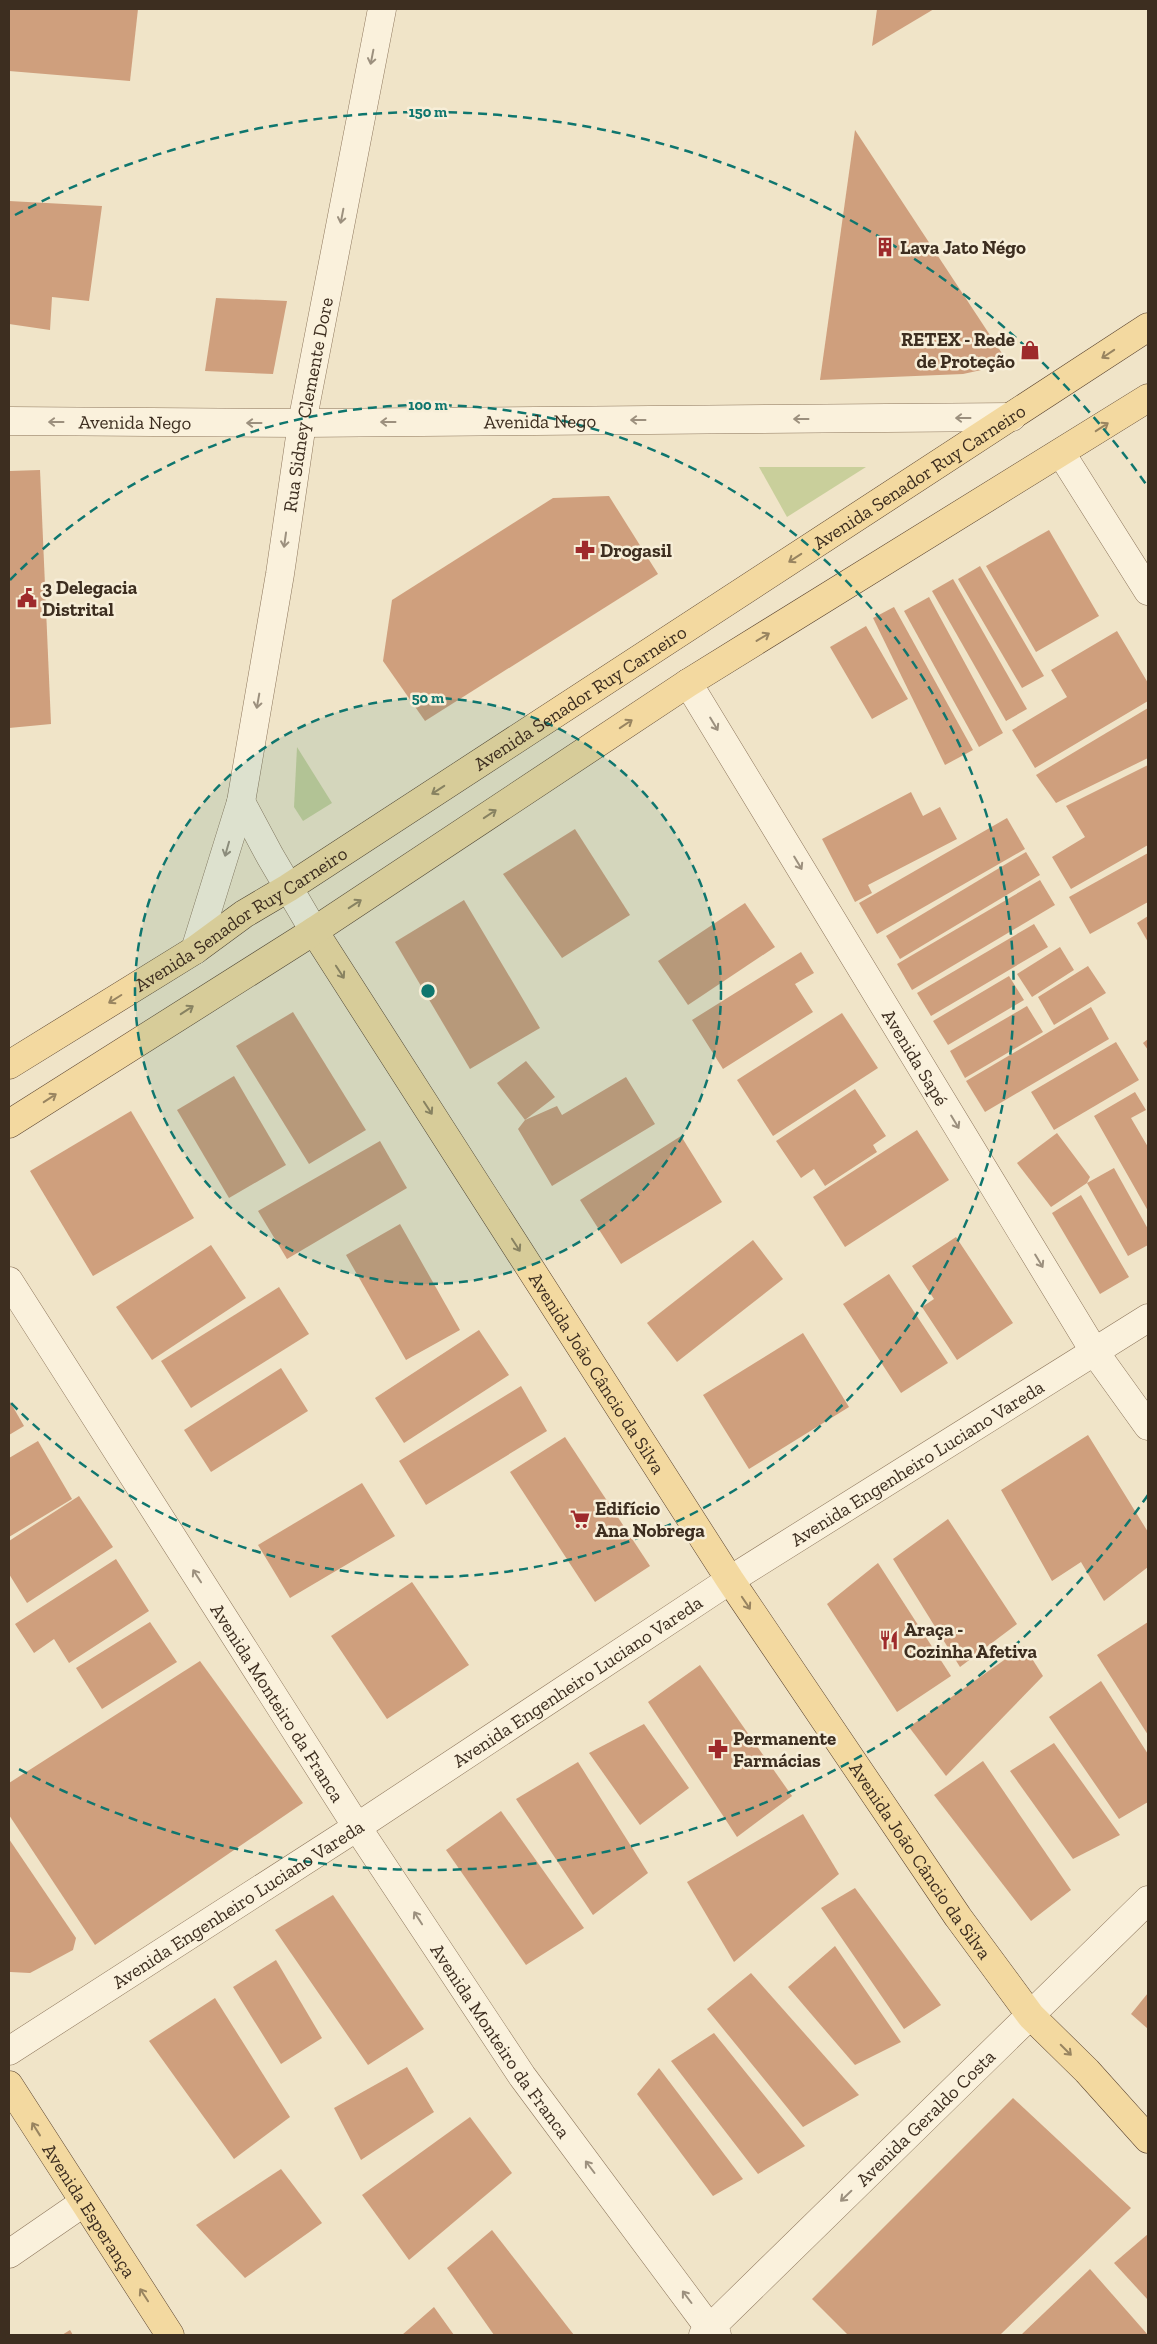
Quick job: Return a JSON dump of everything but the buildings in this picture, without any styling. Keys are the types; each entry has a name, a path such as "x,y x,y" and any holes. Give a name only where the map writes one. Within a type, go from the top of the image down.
{"main road":[{"name":"Avenida Senador Ruy Carneiro","path":"9,1065 195,950 244,914 288,888 1012,417 1148,326"},
{"path":"9,1124 314,930 688,683 1148,398"},
{"name":"Avenida João Câncio da Silva","path":"314,930 730,1580 958,1917 1031,2016 1087,2071 1148,2139"},
{"name":"Avenida Esperança","path":"9,2085 83,2203 170,2335"}],"street":[{"name":"Rua Sidney Clemente Dore","path":"195,950 241,802 280,574 302,423 382,9"},
{"name":"Avenida Nego","path":"9,421 302,423 1012,417"},
{"path":"1061,453 1148,592"},
{"name":"Avenida Sapé","path":"688,683 1094,1351 1148,1426"},
{"path":"241,802 288,888 314,930"},
{"name":"Avenida Monteiro da Franca","path":"9,1281 357,1827 522,2076 710,2333"},
{"name":"Avenida Engenheiro Luciano Vareda","path":"9,2051 357,1827 730,1580 1148,1318"},
{"name":"Avenida Geraldo Costa","path":"710,2333 1148,1900"},
{"path":"9,2254 83,2203"}],"green space":[{"path":"759,467 866,467 787,517"},
{"path":"297,747 332,803 303,821 294,807"}],"place":[{"name":"Lava Jato Négo","path":"885,247"},
{"name":"RETEX - Rede de Proteção","path":"1030,350"},
{"name":"Drogasil","path":"585,550"},
{"name":"3 Delegacia Distrital","path":"27,598"},
{"name":"Edifício Ana Nobrega","path":"580,1519"},
{"name":"Araça - Cozinha Afetiva","path":"889,1640"},
{"name":"Permanente Farmácias","path":"718,1749"}]}
